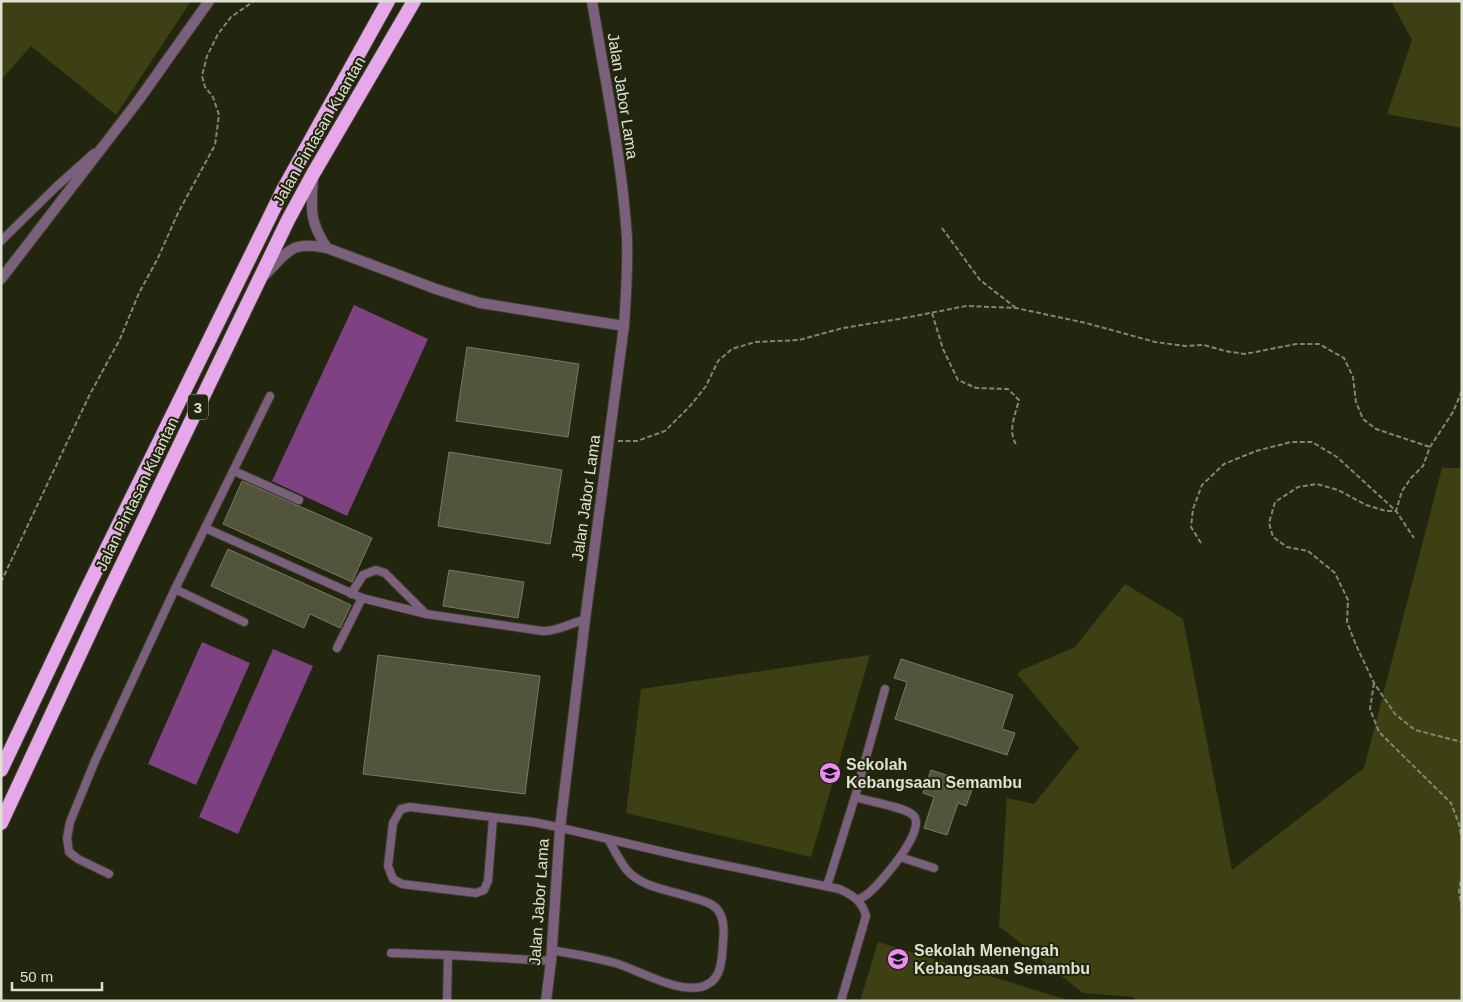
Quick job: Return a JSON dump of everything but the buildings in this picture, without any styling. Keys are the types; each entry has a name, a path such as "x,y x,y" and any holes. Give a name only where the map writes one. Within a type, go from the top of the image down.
{"highway":[{"name":"Jalan Pintasan Kuantan","path":"1,770 83,597 283,190 388,1"},
{"name":"Jalan Pintasan Kuantan","path":"1,823 110,589 257,284 313,174 414,1"}],"street":[{"path":"1,279 103,144 138,101 209,1"},
{"name":"Jalan Jabor Lama","path":"546,1001 560,828 585,620 624,326 627,270 626,238 618,156 592,1"},
{"path":"313,174 312,218 317,234 326,248"},
{"path":"257,284 295,247 312,245 326,248 436,290 480,302 624,326"}],"lane":[{"path":"1,241 103,144"},
{"path":"109,874 69,852 67,838 70,822 99,753 175,589 270,396"},
{"path":"234,471 299,500"},
{"path":"205,528 351,594 426,614 542,631 558,629 569,623 585,620"},
{"path":"351,594 364,575 376,570 385,573 426,614"},
{"path":"175,589 244,622"},
{"path":"337,648 362,598"},
{"path":"827,886 855,797 885,689"},
{"path":"855,797 904,810 916,818 916,828 910,845 880,882 869,893 858,900"},
{"path":"493,818 488,881 484,890 476,893 402,884 393,879 388,866 393,823 401,809 410,807 533,822 685,858 827,886 851,894 864,908 866,916 841,1001"},
{"path":"391,954 594,957 686,988 700,988 710,984 716,977 721,964 724,933 722,918 716,908 706,902 644,882 633,876 626,869 608,839"},
{"path":"900,857 934,868"},
{"path":"447,1001 448,955"}],"path":[{"path":"1,582 89,396 120,339 139,293 158,258 178,213 215,145 219,115 213,98 205,87 202,76 207,56 218,34 232,17 254,1"},
{"path":"942,228 980,280 1016,308"},
{"path":"609,442 638,441 665,431 691,405 706,386 718,360 732,349 755,342 800,340 843,328 966,306 1016,308 1086,323 1155,342 1185,346 1204,345 1245,354 1289,345 1319,344 1344,358 1353,377 1356,402 1363,419 1376,429 1430,447"},
{"path":"932,313 943,349 958,380 976,388 1008,390 1019,400 1011,431 1013,441 1017,446"},
{"path":"1396,510 1402,491 1423,466 1430,447 1453,412 1462,391"},
{"path":"1201,543 1191,526 1193,509 1202,485 1224,464 1291,442 1312,442 1337,457 1396,510 1414,538"},
{"path":"1396,510 1386,511 1366,505 1338,490 1317,484 1298,487 1275,502 1268,523 1273,537 1287,547 1308,551 1335,573 1348,600 1347,622 1356,645 1374,683 1395,714 1416,730 1462,742"},
{"path":"1374,683 1370,709 1379,732 1451,804 1459,824 1462,840"},
{"path":"1462,874 1459,891 1462,910"}],"green space":[{"path":"1,1 191,1 116,115 31,46 1,80"},
{"path":"1391,1 1462,1 1462,128 1387,114 1412,40"},
{"path":"1442,468 1462,468 1462,1001 1135,1001 1134,997 1083,993 999,926 1007,798 1034,804 1079,748 1017,674 1022,670 1075,647 1125,584 1183,619 1232,870 1364,768"},
{"path":"870,655 811,857 626,813 641,689"},
{"path":"878,942 1071,1001 860,1001"}],"shaded area":[{"path":"354,305 428,339 347,516 272,481"},
{"path":"202,642 250,663 196,785 148,764"},
{"path":"273,649 313,666 238,834 199,817"}],"place":[{"name":"Sekolah Kebangsaan Semambu","path":"830,773"},
{"name":"Sekolah Menengah Kebangsaan Semambu","path":"898,959"}]}
